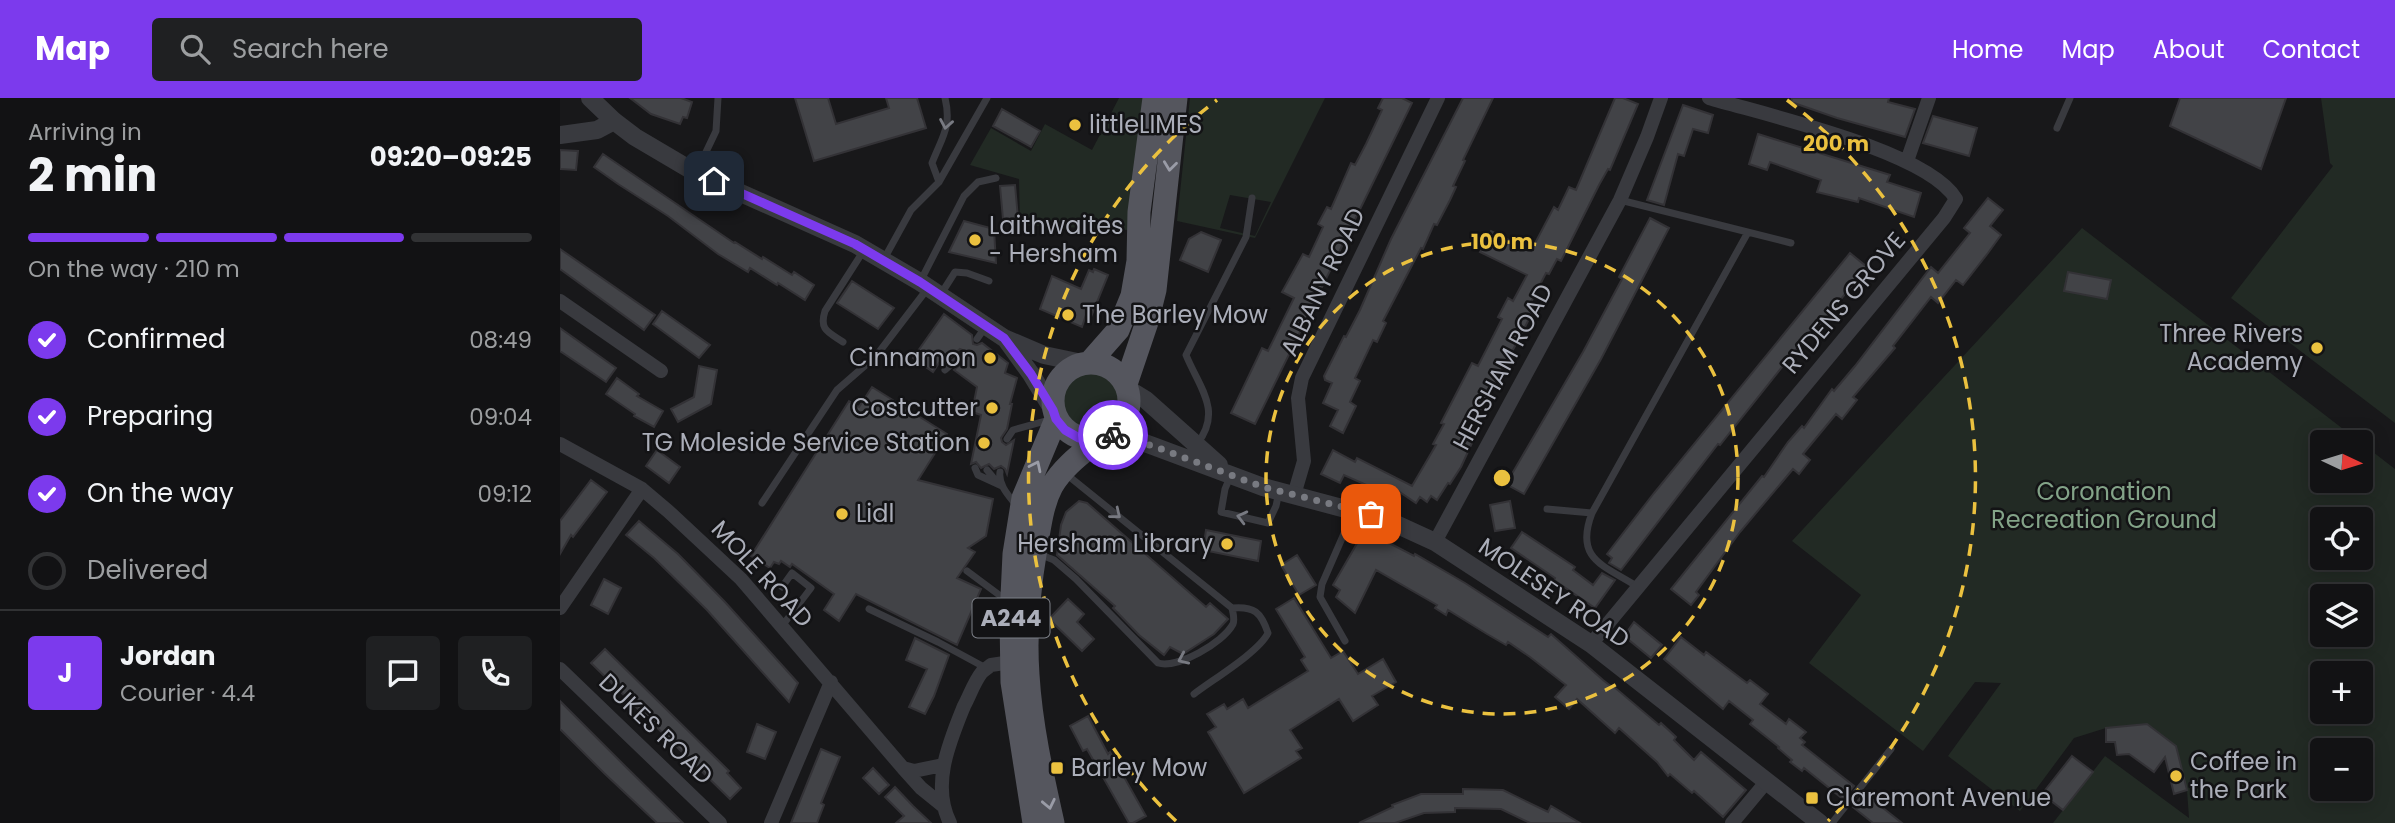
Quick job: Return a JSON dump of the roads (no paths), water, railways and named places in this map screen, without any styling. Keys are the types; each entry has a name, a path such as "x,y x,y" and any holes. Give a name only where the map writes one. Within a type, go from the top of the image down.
{"main road":[{"path":"1086,363 1112,368 1127,386 1127,412 1119,428 1104,438 1079,438 1071,434 1055,415 1053,399 1060,381 1071,368 1086,363 1118,330 1132,296 1137,269 1139,212 1154,98"},
{"path":"1127,386 1155,290 1176,98"},
{"name":"A244","path":"1034,823 1014,703 1011,662 1014,554 1020,512 1055,415"},
{"name":"A244","path":"1053,823 1038,755 1028,675 1029,611 1035,553 1045,500 1063,471 1104,438"}],"street":[{"path":"590,98 635,137 696,173 865,250 930,288 981,332 1004,338 1044,355 1086,363"},
{"name":"ALBANY ROAD","path":"1286,493 1304,464 1298,398 1301,379 1438,98"},
{"name":"HERSHAM ROAD","path":"1435,542 1620,201 1661,98"},
{"name":"RYDENS GROVE","path":"1591,643 1944,218 1956,200 1949,188 1907,161 1870,146 1709,98"},
{"path":"1907,161 1929,98"},
{"path":"560,135 597,130 614,121"},
{"path":"560,302 661,371"},
{"path":"1004,338 1025,365 1055,415"},
{"name":"MOLESEY ROAD","path":"1127,386 1146,400 1192,453"},
{"name":"MOLESEY ROAD","path":"1104,438 1131,438 1192,453 1229,473 1286,493 1355,509 1435,542 1591,643 1820,823"},
{"name":"MOLE ROAD","path":"560,444 642,489 668,510 741,579 832,677 920,788 942,805"},
{"path":"560,608 642,489"},
{"path":"950,823 942,805 943,765 965,705 978,677 986,668 1011,662"},
{"name":"DUKES ROAD","path":"560,668 720,823"},
{"path":"771,823 832,677"},
{"path":"903,768 914,771 943,765"},
{"path":"1732,823 1767,782"}],"lane":[{"path":"696,173 716,131 718,98"},
{"path":"940,182 932,163 948,126 945,98"},
{"path":"883,260 911,210 940,182 987,98"},
{"path":"2057,128 2070,98"},
{"path":"762,503 837,390 876,356 930,288 964,196 978,182 996,178"},
{"path":"1192,453 1208,426 1209,407 1186,355 1246,237 1252,198"},
{"path":"1620,201 1791,243"},
{"path":"1638,587 1590,555 1586,545 1586,530 1592,513 1747,234"},
{"path":"843,342 824,328 821,321 825,310 865,250"},
{"path":"930,288 955,272 967,273 989,281"},
{"path":"945,370 962,355"},
{"path":"1009,433 1055,415"},
{"path":"975,468 978,475 1002,486"},
{"path":"987,470 1020,512"},
{"path":"1035,553 1054,560 1157,663 1166,666 1181,662 1216,642 1233,624 1232,608 1063,471"},
{"path":"1000,472 1002,486"},
{"path":"1229,473 1221,512 1268,523 1286,493"},
{"path":"1345,641 1320,597 1322,584 1355,509"},
{"path":"1547,509 1592,513"},
{"path":"967,571 996,590 1012,606"},
{"path":"782,587 792,573 811,588 782,626"},
{"path":"1194,694 1265,640 1268,633 1261,618 1252,608 1232,608"},
{"path":"869,609 986,668"},
{"path":"1832,823 1891,749"}],"place":[{"name":"littleLIMES","path":"1075,125"},
{"name":"Laithwaites - Hersham","path":"975,240"},
{"name":"The Barley Mow","path":"1068,315"},
{"name":"Three Rivers Academy","path":"2317,348"},
{"name":"Cinnamon","path":"990,358"},
{"name":"Costcutter","path":"992,408"},
{"name":"TG Moleside Service Station","path":"984,443"},
{"name":"Lidl","path":"842,514"},
{"name":"Hersham Library","path":"1227,544"},
{"name":"Barley Mow","path":"1057,768"},
{"name":"Coffee in the Park","path":"2176,776"},
{"name":"Claremont Avenue","path":"1812,798"}],"park label":[{"name":"Coronation Recreation Ground","path":"2104,506"}]}
